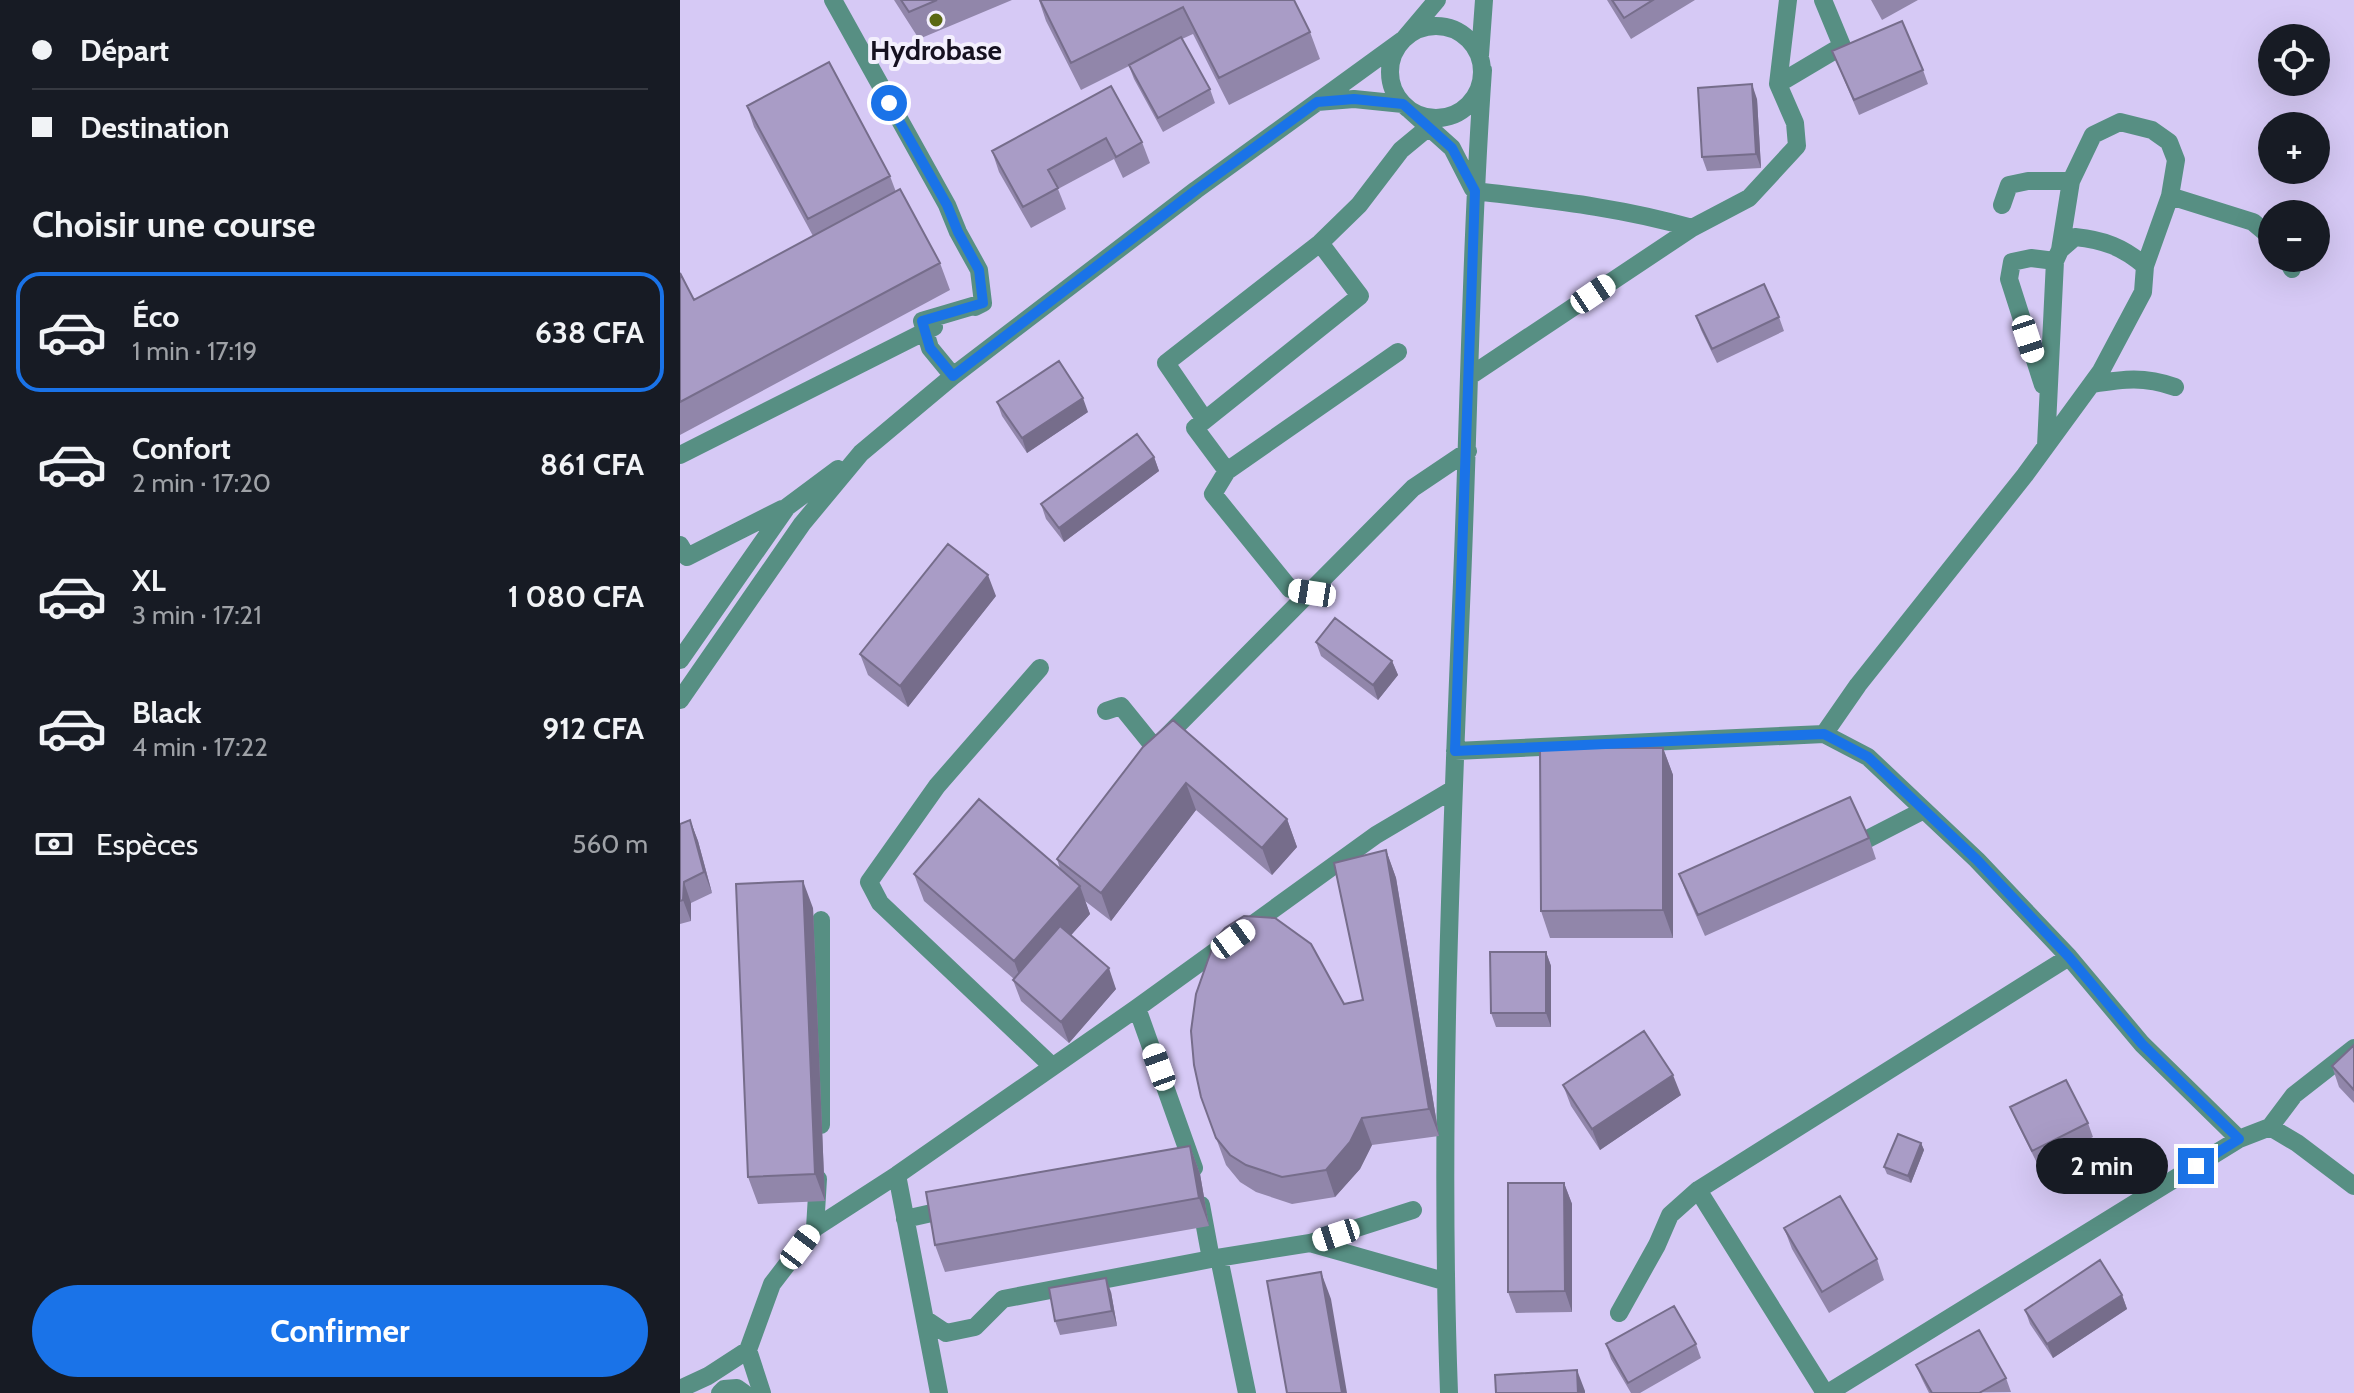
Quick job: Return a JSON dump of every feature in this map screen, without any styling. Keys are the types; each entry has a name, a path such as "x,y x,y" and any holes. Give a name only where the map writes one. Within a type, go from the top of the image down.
{"lane":[{"path":"833,0 947,205 979,270 983,303"},
{"path":"1437,0 1395,52 1390,72 1393,87 1403,104 1452,148 1475,191"},
{"path":"1449,1393 1444,1281 1452,790 1484,0"},
{"path":"1470,376 1692,228 1749,198 1797,146 1795,123 1778,84 1788,0"},
{"path":"1778,84 1842,46 1823,0"},
{"path":"680,700 802,524 861,453 953,376 1196,190 1317,102 1415,31 1444,26 1459,32 1470,40 1481,62 1476,95 1456,114 1444,117 1428,117 1403,104 1354,99 1317,102"},
{"path":"1824,734 1858,685 2046,446 2101,371 2143,292 2145,266 2170,196 2176,160 2169,142 2152,130 2120,122 2093,135 2071,181 2058,256 2046,446"},
{"path":"1205,420 1166,363 1320,243 1359,205 1401,150 1430,126"},
{"path":"2002,205 2009,185 2028,181 2071,181"},
{"path":"1475,191 1584,203 1639,213 1692,228"},
{"path":"2170,196 2258,226"},
{"path":"2048,398 2009,279 2012,262 2058,256 2075,237 2105,241 2130,253 2145,266"},
{"path":"1227,471 1195,428 1360,296 1320,243"},
{"path":"953,376 930,348 922,321 983,303"},
{"path":"680,455 983,303"},
{"path":"1312,593 1290,589 1213,494 1227,471 1398,352"},
{"path":"2092,384 2152,379 2175,387"},
{"path":"680,545 687,557 787,507 872,444"},
{"path":"1106,711 1121,706 1155,748 1413,488 1468,451"},
{"path":"680,660 787,507"},
{"path":"1040,668 937,786 869,882 880,903 1052,1066"},
{"path":"1455,751 1668,749 1824,734 1868,757 1977,860 2069,957 2142,1044 2239,1139"},
{"path":"680,1389 708,1376 748,1350 772,1284 815,1228 897,1175 1137,1008 1376,835 1452,790"},
{"path":"1842,853 1924,810"},
{"path":"815,1228 820,1156 821,920"},
{"path":"1619,1313 1670,1215 1698,1190 2069,957"},
{"path":"1137,1008 1215,1258 1247,1393"},
{"path":"1698,1190 1826,1393 2239,1139 2270,1127 2294,1095 2354,1048"},
{"path":"2270,1127 2297,1143 2354,1186"},
{"path":"897,1175 939,1393"},
{"path":"905,1219 967,1205"},
{"path":"925,1319 946,1333 975,1327 1003,1299 1310,1243 1413,1210"},
{"path":"1310,1243 1444,1281"},
{"path":"748,1350 762,1393"},
{"path":"720,1393 724,1389 737,1388 744,1393"}],"building":[{"path":"901,0 937,0 909,12"},
{"path":"1040,0 1294,0 1310,32 1219,78 1183,7 1071,63"},
{"path":"1612,0 1653,0 1624,18"},
{"path":"1902,21 1923,70 1854,100 1832,51"},
{"path":"1181,37 1210,89 1158,118 1129,65"},
{"path":"829,62 890,176 808,219 747,106"},
{"path":"1752,84 1756,154 1702,157 1698,88"},
{"path":"1111,86 1142,142 1116,157 1106,138 1048,170 1058,188 1023,207 992,151"},
{"path":"900,189 940,263 680,402 680,273 694,300"},
{"path":"1764,284 1779,317 1712,349 1696,316"},
{"path":"1059,361 1083,398 1022,438 997,402"},
{"path":"1137,434 1154,457 1059,528 1041,504"},
{"path":"948,544 988,575 900,686 860,654"},
{"path":"1335,618 1392,661 1373,685 1316,642"},
{"path":"1173,720 1287,819 1262,848 1186,783 1101,893 1057,859 1143,747"},
{"path":"1540,748 1663,748 1663,910 1541,911"},
{"path":"1850,797 1869,838 1698,915 1679,874"},
{"path":"979,799 1080,886 1014,961 914,874"},
{"path":"690,820 704,872 684,882 683,900 680,901 680,824"},
{"path":"1386,850 1429,1109 1362,1118 1350,1142 1326,1170 1282,1177 1246,1165 1230,1155 1216,1138 1201,1097 1194,1065 1191,1031 1196,994 1215,940 1225,928 1244,916 1275,918 1311,944 1344,1004 1363,1000 1334,863"},
{"path":"803,881 815,1174 748,1177 736,884"},
{"path":"1060,926 1109,968 1061,1022 1013,980"},
{"path":"1490,952 1546,952 1546,1013 1491,1013"},
{"path":"1644,1031 1673,1075 1592,1129 1563,1085"},
{"path":"2354,1045 2354,1090 2332,1066"},
{"path":"2066,1080 2088,1123 2032,1151 2010,1107"},
{"path":"1898,1134 1921,1143 1908,1176 1884,1167"},
{"path":"1190,1146 1199,1198 935,1245 926,1192"},
{"path":"1508,1183 1564,1183 1565,1291 1508,1292"},
{"path":"1840,1196 1877,1259 1822,1292 1784,1228"},
{"path":"2100,1260 2122,1295 2047,1344 2025,1310"},
{"path":"1321,1272 1342,1393 1287,1393 1267,1281"},
{"path":"1106,1278 1112,1311 1055,1321 1049,1288"},
{"path":"1674,1306 1696,1344 1628,1383 1606,1344"},
{"path":"1979,1330 2006,1378 1979,1393 1932,1393 1916,1365"},
{"path":"1577,1370 1578,1393 1496,1393 1495,1375"}],"place":[{"name":"Hydrobase","path":"936,20"}],"route":[{"path":"889,103 947,205 979,270 983,303 922,321 930,348 953,376 1196,190 1317,102 1354,99 1403,104 1452,148 1475,191 1455,751 1824,734 1868,757 1977,860 2069,957 2142,1044 2239,1139 2196,1166"}]}
